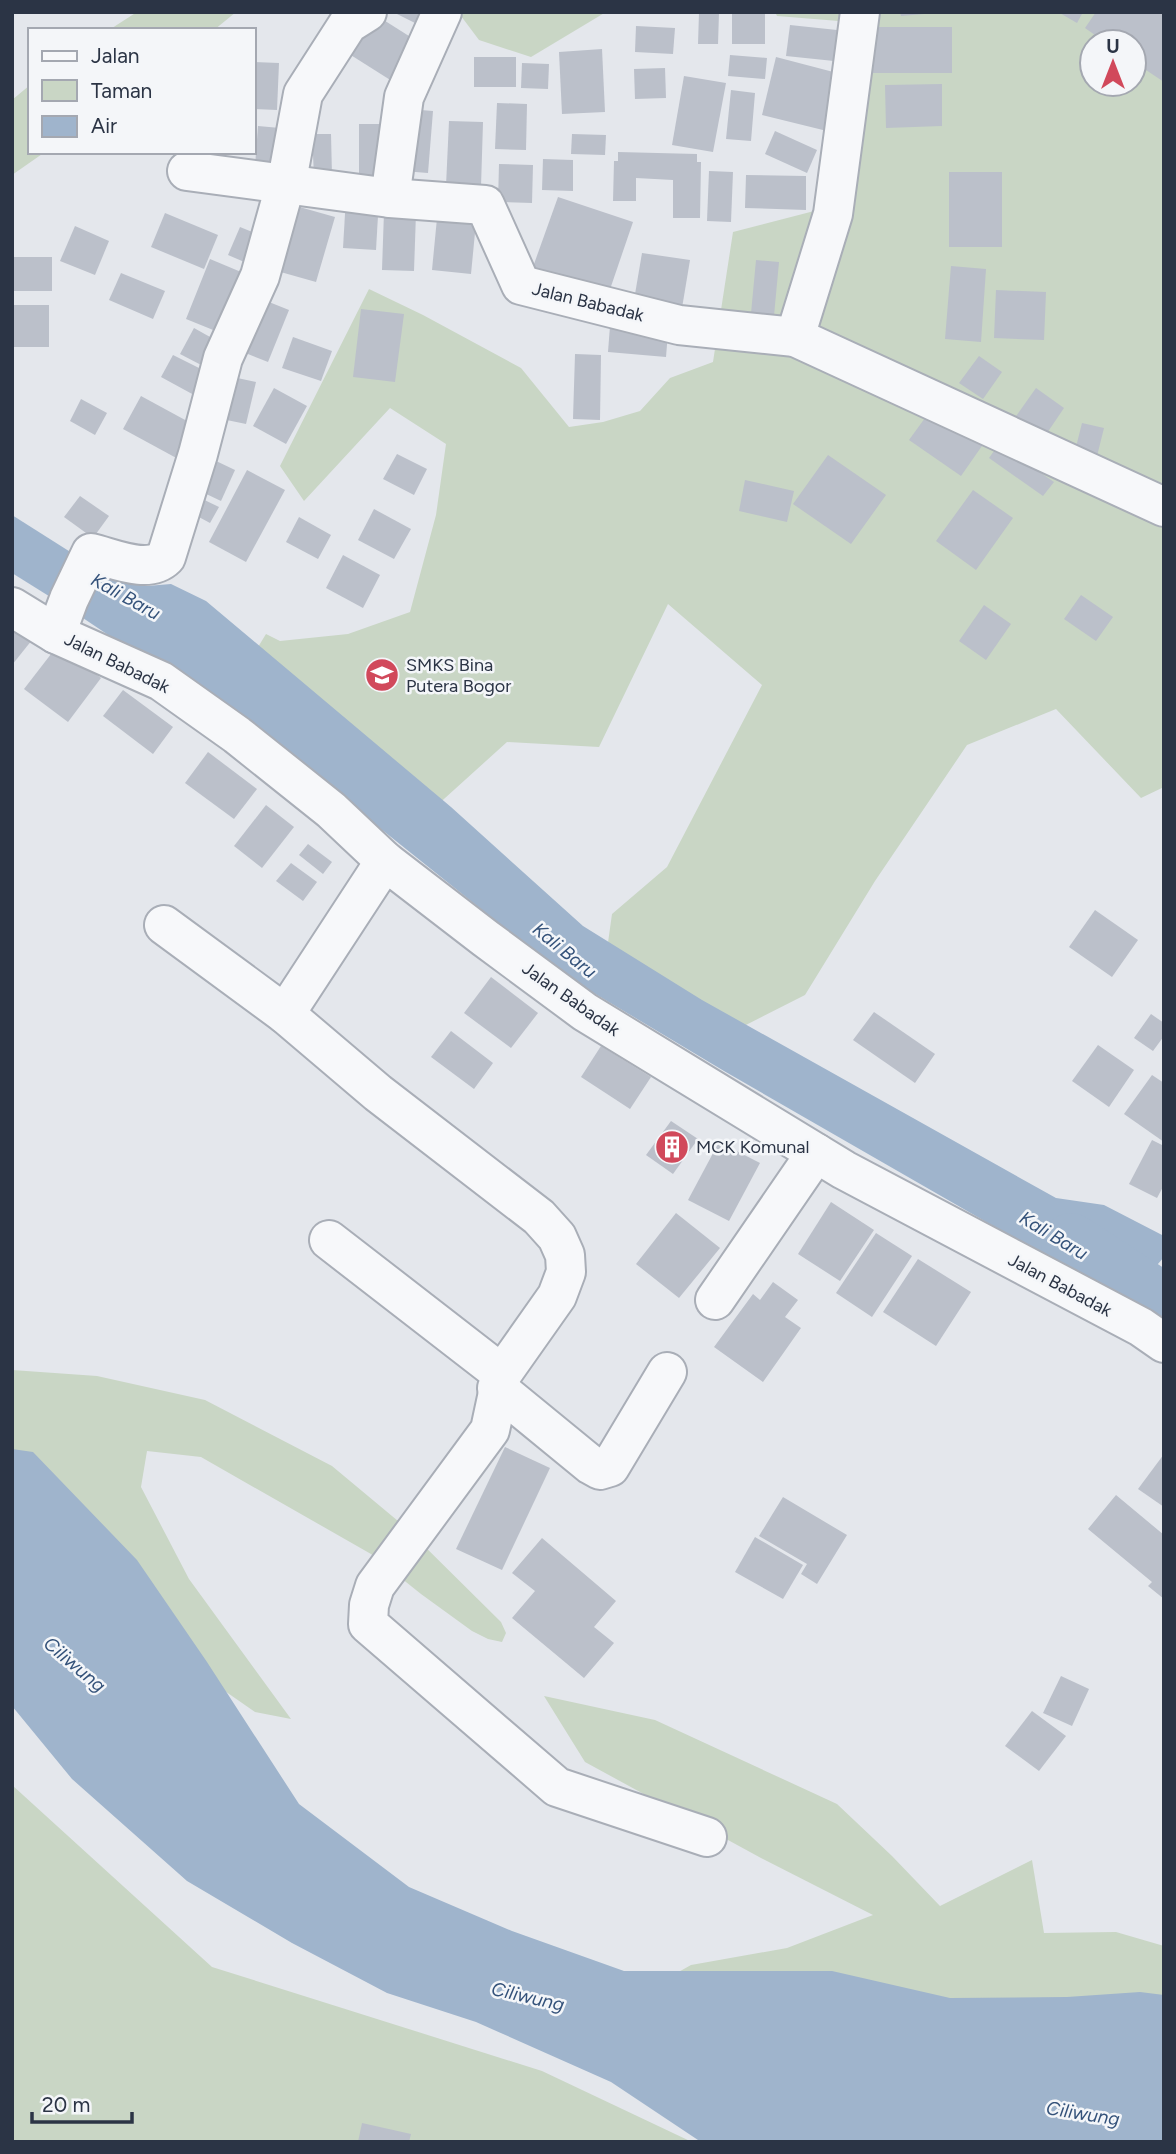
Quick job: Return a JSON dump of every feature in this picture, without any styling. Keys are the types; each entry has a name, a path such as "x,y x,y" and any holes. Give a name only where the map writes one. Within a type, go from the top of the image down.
{"street":[{"path":"62,617 91,553 145,566 160,564 166,557 198,454 223,358 260,276 285,184 303,94 348,24 367,12"},
{"path":"390,198 404,96 442,12"},
{"path":"795,337 833,214 860,12"},
{"name":"Jalan Babadak","path":"187,171 390,198 485,205 521,285 679,325 795,337 1164,507"},
{"name":"Jalan Babadak","path":"12,607 62,617 161,681 237,735 331,810 386,861 585,1012 844,1170 1141,1327 1164,1343"},
{"path":"285,1014 386,861"},
{"path":"164,925 285,1014 378,1093 539,1217 557,1237 565,1255 566,1272 557,1296 500,1381 490,1430 375,1586 369,1605 368,1623 557,1787 707,1837"},
{"path":"715,1300 816,1153"},
{"path":"329,1240 500,1381 591,1465 600,1469 610,1467 667,1371"}],"green space":[{"path":"137,12 236,12 216,28 112,28"},
{"path":"458,12 606,12 531,57 479,40"},
{"path":"775,12 1164,12 1164,787 1141,798 1056,709 967,745 875,881 805,995 736,1030 605,964 612,914 667,867 762,685 668,604 599,747 507,742 434,808 255,652 266,634 280,641 348,634 410,612 436,515 446,444 390,408 304,501 280,466 369,289 521,368 569,427 603,422 640,411 670,378 713,362 733,232 818,210 851,22 777,16"},
{"path":"28,87 28,154 42,154 12,175 12,100"},
{"path":"12,1370 97,1376 205,1400 332,1466 404,1526 501,1622 506,1633 502,1642 472,1631 371,1554 201,1457 147,1451 141,1487 189,1579 291,1719 255,1712 209,1680 12,1455"},
{"path":"544,1696 655,1720 837,1804 940,1906 1032,1860 1044,1933 1116,1932 1164,1946 1164,2017 657,1984 691,1965 787,1948 873,1915 761,1858 585,1762"},
{"path":"12,1785 212,1967 542,2071 692,2142 12,2142"}],"water":[{"path":"12,515 83,560 60,603 12,573"},
{"path":"98,570 147,586 171,584 206,601 451,807 583,926 702,1000 1056,1198 1104,1205 1164,1236 1164,1257 1125,1302 724,1071 562,974 326,785 77,614"},
{"path":"1164,1284 1164,1330 1136,1311"},
{"name":"Ciliwung","path":"12,1449 33,1452 137,1560 299,1804 409,1887 512,1931 624,1971 832,1971 950,1998 1067,1997 1140,1992 1164,1995 1164,2142 701,2142 611,2082 476,2022 387,1993 292,1943 187,1881 72,1779 12,1706"}],"building":[{"path":"371,12 420,43 395,83 346,52"},
{"path":"393,12 438,12 429,30"},
{"path":"699,12 719,12 718,44 698,44"},
{"path":"732,12 765,12 765,44 732,44"},
{"path":"900,12 924,12 924,14 901,16"},
{"path":"1058,12 1083,12 1077,23"},
{"path":"1096,12 1164,12 1164,82 1148,71 1148,28 1085,28"},
{"path":"790,25 837,30 834,61 786,56"},
{"path":"636,26 675,28 673,54 635,52"},
{"path":"868,27 952,27 952,73 868,73"},
{"path":"602,49 605,112 562,114 559,52"},
{"path":"730,55 767,58 765,79 728,76"},
{"path":"474,57 516,57 516,87 474,87"},
{"path":"776,57 841,74 827,131 762,115"},
{"path":"256,62 279,63 277,110 256,109"},
{"path":"522,63 549,64 548,89 521,88"},
{"path":"665,68 666,98 635,99 634,69"},
{"path":"684,76 726,83 713,152 672,145"},
{"path":"942,84 942,126 886,128 885,85"},
{"path":"731,90 755,93 751,141 726,139"},
{"path":"497,103 527,104 526,150 495,149"},
{"path":"408,109 433,111 428,173 403,171"},
{"path":"449,121 483,122 481,187 446,186"},
{"path":"359,124 382,124 382,175 359,175"},
{"path":"258,126 280,128 272,167 255,166"},
{"path":"775,131 817,150 807,173 765,154"},
{"path":"312,134 331,134 332,176 314,176"},
{"path":"572,134 606,135 605,155 571,154"},
{"path":"618,152 697,154 697,162 701,162 700,218 673,218 673,180 636,178 636,201 613,201 614,161 618,161"},
{"path":"194,154 224,154 220,171 192,164"},
{"path":"543,159 573,160 573,191 542,190"},
{"path":"499,164 533,165 532,203 498,202"},
{"path":"709,171 733,172 731,222 707,221"},
{"path":"949,172 1002,172 1002,247 949,247"},
{"path":"746,175 806,176 806,210 745,208"},
{"path":"346,197 379,198 376,250 343,248"},
{"path":"558,197 633,222 605,304 529,278"},
{"path":"296,206 335,217 316,282 277,271"},
{"path":"438,208 477,212 471,274 432,270"},
{"path":"384,212 416,213 414,271 382,270"},
{"path":"165,213 218,235 204,269 151,247"},
{"path":"75,226 109,241 95,275 60,261"},
{"path":"240,227 260,235 249,264 228,255"},
{"path":"642,253 690,260 681,314 633,306"},
{"path":"12,257 52,257 52,291 12,291"},
{"path":"210,259 253,277 228,336 186,319"},
{"path":"756,260 779,262 773,326 750,324"},
{"path":"951,266 986,269 981,342 945,339"},
{"path":"121,273 165,291 153,319 109,300"},
{"path":"996,290 1046,292 1044,340 994,338"},
{"path":"259,298 289,310 268,362 238,350"},
{"path":"12,305 49,305 49,347 12,347"},
{"path":"361,309 404,314 395,382 353,377"},
{"path":"610,326 668,332 666,357 608,352"},
{"path":"194,328 219,342 205,367 180,354"},
{"path":"293,337 332,351 321,381 282,368"},
{"path":"575,354 601,355 600,420 573,419"},
{"path":"173,355 207,372 194,395 161,377"},
{"path":"979,356 1002,372 983,399 959,383"},
{"path":"228,376 256,382 246,424 217,418"},
{"path":"274,388 307,406 286,444 253,426"},
{"path":"1036,388 1064,408 1043,439 1014,419"},
{"path":"141,396 198,427 180,460 123,429"},
{"path":"81,399 107,413 95,435 70,421"},
{"path":"933,407 984,443 961,476 909,440"},
{"path":"1082,423 1104,428 1096,460 1074,455"},
{"path":"999,444 1054,482 1043,496 989,458"},
{"path":"397,454 427,469 414,495 383,479"},
{"path":"828,455 886,495 851,544 793,504"},
{"path":"214,460 235,470 221,501 200,491"},
{"path":"247,470 285,490 246,562 209,542"},
{"path":"745,480 794,491 787,522 739,511"},
{"path":"973,490 1013,518 976,570 936,541"},
{"path":"192,494 219,507 210,523 184,509"},
{"path":"80,496 109,516 93,538 64,517"},
{"path":"374,509 411,529 394,559 358,540"},
{"path":"299,517 331,535 318,559 286,542"},
{"path":"343,555 380,575 363,608 326,588"},
{"path":"1081,595 1113,617 1096,641 1064,619"},
{"path":"984,605 1011,624 986,660 959,641"},
{"path":"12,625 32,640 12,665"},
{"path":"58,645 101,678 68,722 24,689"},
{"path":"123,690 173,727 153,754 103,716"},
{"path":"208,752 257,789 234,819 185,783"},
{"path":"266,805 294,827 262,868 234,846"},
{"path":"308,844 332,862 323,874 299,855"},
{"path":"291,863 317,882 303,901 276,881"},
{"path":"1095,910 1138,940 1112,977 1069,947"},
{"path":"491,977 538,1013 511,1048 464,1013"},
{"path":"874,1012 935,1054 915,1083 853,1040"},
{"path":"1151,1014 1164,1023 1164,1036 1153,1051 1134,1038"},
{"path":"451,1031 493,1063 474,1089 431,1057"},
{"path":"1098,1045 1134,1070 1109,1107 1072,1081"},
{"path":"601,1046 651,1077 630,1109 581,1077"},
{"path":"1152,1075 1164,1083 1164,1142 1124,1114"},
{"name":"MCK Komunal","path":"671,1121 698,1139 673,1174 646,1155"},
{"path":"1152,1140 1164,1146 1164,1185 1157,1198 1129,1184"},
{"path":"719,1142 760,1163 729,1221 688,1200"},
{"path":"831,1202 874,1230 840,1281 798,1254"},
{"path":"676,1213 720,1248 679,1298 636,1264"},
{"path":"876,1233 912,1256 872,1317 836,1293"},
{"path":"918,1259 971,1292 936,1346 883,1312"},
{"path":"773,1282 798,1300 785,1317 801,1328 763,1382 714,1347 753,1294 760,1300"},
{"path":"505,1447 550,1468 502,1570 456,1549"},
{"path":"1164,1454 1164,1507 1138,1489"},
{"path":"1116,1495 1164,1535 1164,1599 1148,1586 1152,1582 1088,1529"},
{"path":"783,1497 847,1535 817,1584 801,1574 807,1564 759,1536"},
{"path":"755,1537 803,1565 783,1599 735,1572"},
{"path":"542,1538 616,1601 594,1627 614,1643 584,1678 512,1618 535,1591 512,1573"},
{"path":"1061,1676 1089,1689 1072,1726 1043,1713"},
{"path":"1032,1711 1066,1736 1039,1771 1005,1746"},
{"path":"362,2123 411,2134 409,2142 358,2142"}],"waterway":[{"name":"Kali Baru","path":"1071,1243 1164,1304"}],"place":[{"name":"SMKS Bina Putera Bogor","path":"382,675"},
{"name":"MCK Komunal","path":"672,1147"}]}
